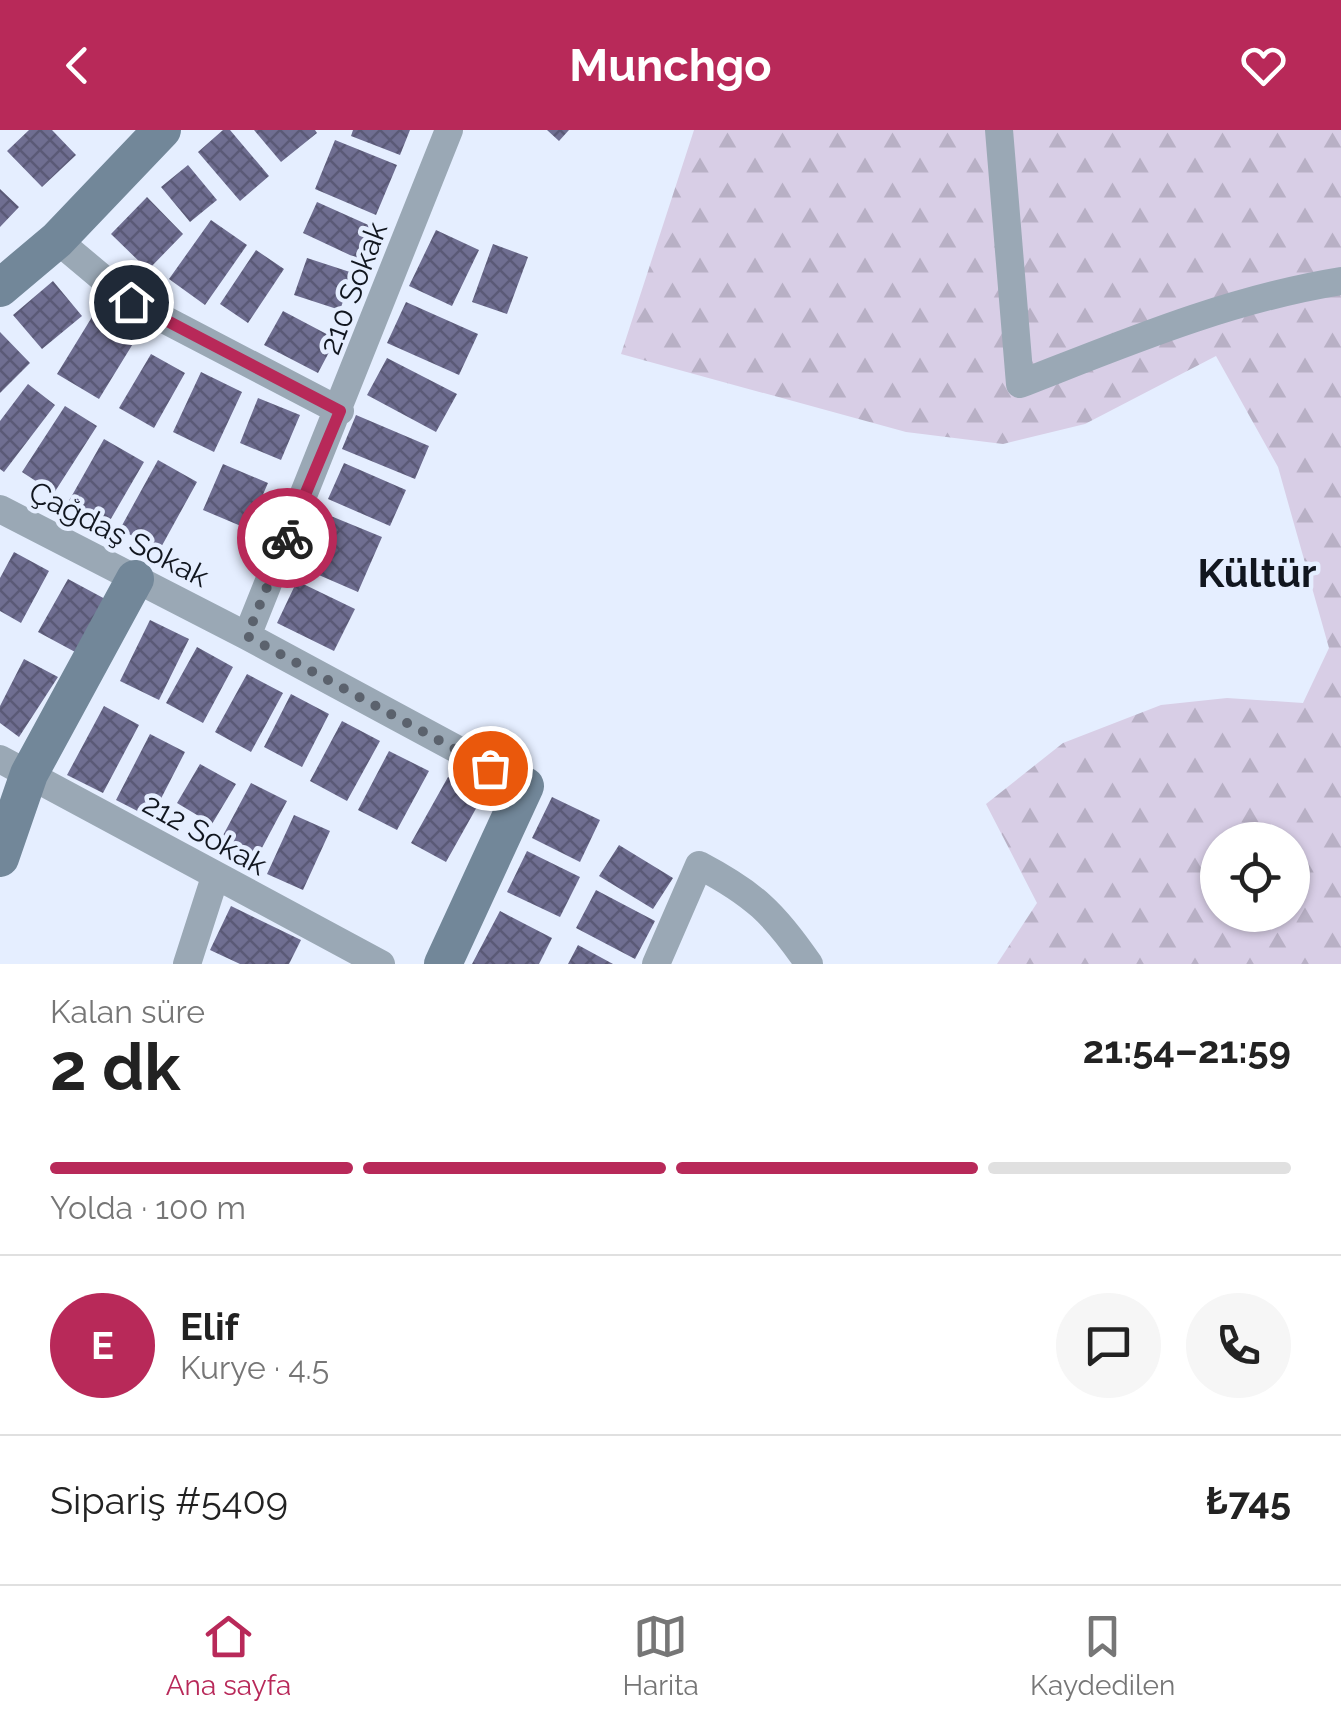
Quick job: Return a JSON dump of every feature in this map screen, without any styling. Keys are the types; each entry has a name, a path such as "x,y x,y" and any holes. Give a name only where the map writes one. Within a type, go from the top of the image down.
{"street":[{"path":"0,288 58,240 162,130"},
{"name":"210 Sokak","path":"247,636 450,130"},
{"path":"999,130 1020,384 1169,326 1282,291 1341,281"},
{"path":"58,240 131,302 340,411"},
{"name":"Çağdaş Sokak","path":"0,509 525,786"},
{"path":"0,858 15,766 134,579"},
{"name":"212 Sokak","path":"15,766 381,964"},
{"path":"443,964 525,786"},
{"path":"656,964 698,865 740,887 760,903 780,922 809,964"},
{"path":"187,964 215,877"}],"green space":[{"path":"694,130 1341,130 1341,964 997,964 1037,903 986,804 1063,743 1161,705 1227,698 1303,703 1329,648 1278,467 1216,356 1085,424 1003,444 906,432 621,354"}],"building":[{"path":"29,130 52,130 76,155 42,187 7,151"},
{"path":"223,130 230,130 269,176 240,201 198,152"},
{"path":"254,130 315,130 317,133 281,162"},
{"path":"353,130 410,130 400,155 351,136"},
{"path":"547,130 569,130 559,141"},
{"path":"335,140 397,165 376,215 315,189"},
{"path":"188,165 217,200 190,222 161,187"},
{"path":"0,189 19,207 0,227"},
{"path":"147,197 183,234 148,270 111,234"},
{"path":"317,202 384,232 369,264 303,233"},
{"path":"211,220 247,245 205,305 169,279"},
{"path":"436,230 479,250 452,306 409,286"},
{"path":"493,244 528,257 507,314 472,302"},
{"path":"256,250 284,269 248,323 220,304"},
{"path":"307,258 353,273 340,310 294,295"},
{"path":"53,281 82,316 42,349 13,315"},
{"path":"406,302 478,334 459,375 387,343"},
{"path":"283,311 336,339 318,373 264,345"},
{"path":"92,317 134,342 99,399 57,374"},
{"path":"0,332 30,363 0,393"},
{"path":"151,354 185,373 154,428 119,408"},
{"path":"387,358 457,394 436,432 367,395"},
{"path":"201,372 242,392 214,452 173,432"},
{"path":"28,384 55,405 4,472 0,469 0,421"},
{"path":"258,398 300,415 281,460 240,443"},
{"path":"65,406 97,426 54,493 22,472"},
{"path":"356,415 429,446 415,479 342,449"},
{"path":"104,439 144,462 105,529 66,506"},
{"path":"158,460 197,482 159,551 120,529"},
{"path":"344,463 406,490 390,526 328,499"},
{"path":"223,464 268,483 248,529 203,510"},
{"path":"321,512 382,537 358,592 298,566"},
{"path":"14,552 49,571 21,623 0,611 0,578"},
{"path":"68,579 107,600 77,653 38,632"},
{"path":"297,581 355,609 334,651 277,623"},
{"path":"150,620 189,639 159,700 120,681"},
{"path":"197,647 233,667 203,723 166,703"},
{"path":"24,659 58,677 19,737 0,723 0,706"},
{"path":"247,674 283,693 251,752 215,732"},
{"path":"291,694 329,714 302,767 264,747"},
{"path":"104,706 139,725 103,793 67,775"},
{"path":"342,721 380,741 347,801 310,781"},
{"path":"150,734 185,752 151,818 116,800"},
{"path":"389,751 429,771 397,830 358,810"},
{"path":"200,764 236,784 212,824 177,803"},
{"path":"448,777 483,796 446,862 411,843"},
{"path":"251,783 287,801 256,859 220,841"},
{"path":"552,797 600,820 580,862 532,838"},
{"path":"294,815 330,831 303,890 267,874"},
{"path":"619,845 673,878 653,909 599,876"},
{"path":"527,851 580,877 560,917 507,892"},
{"path":"596,890 655,921 635,959 576,928"},
{"path":"231,906 301,940 289,964 240,964 210,950"},
{"path":"500,911 552,938 539,964 472,964"},
{"path":"578,945 613,964 568,964"}],"way so far":[{"path":"287,538 247,636 490,768"}],"district":[{"name":"Kültür","path":"1257,572"}],"route":[{"path":"131,302 340,411 287,538"}]}
